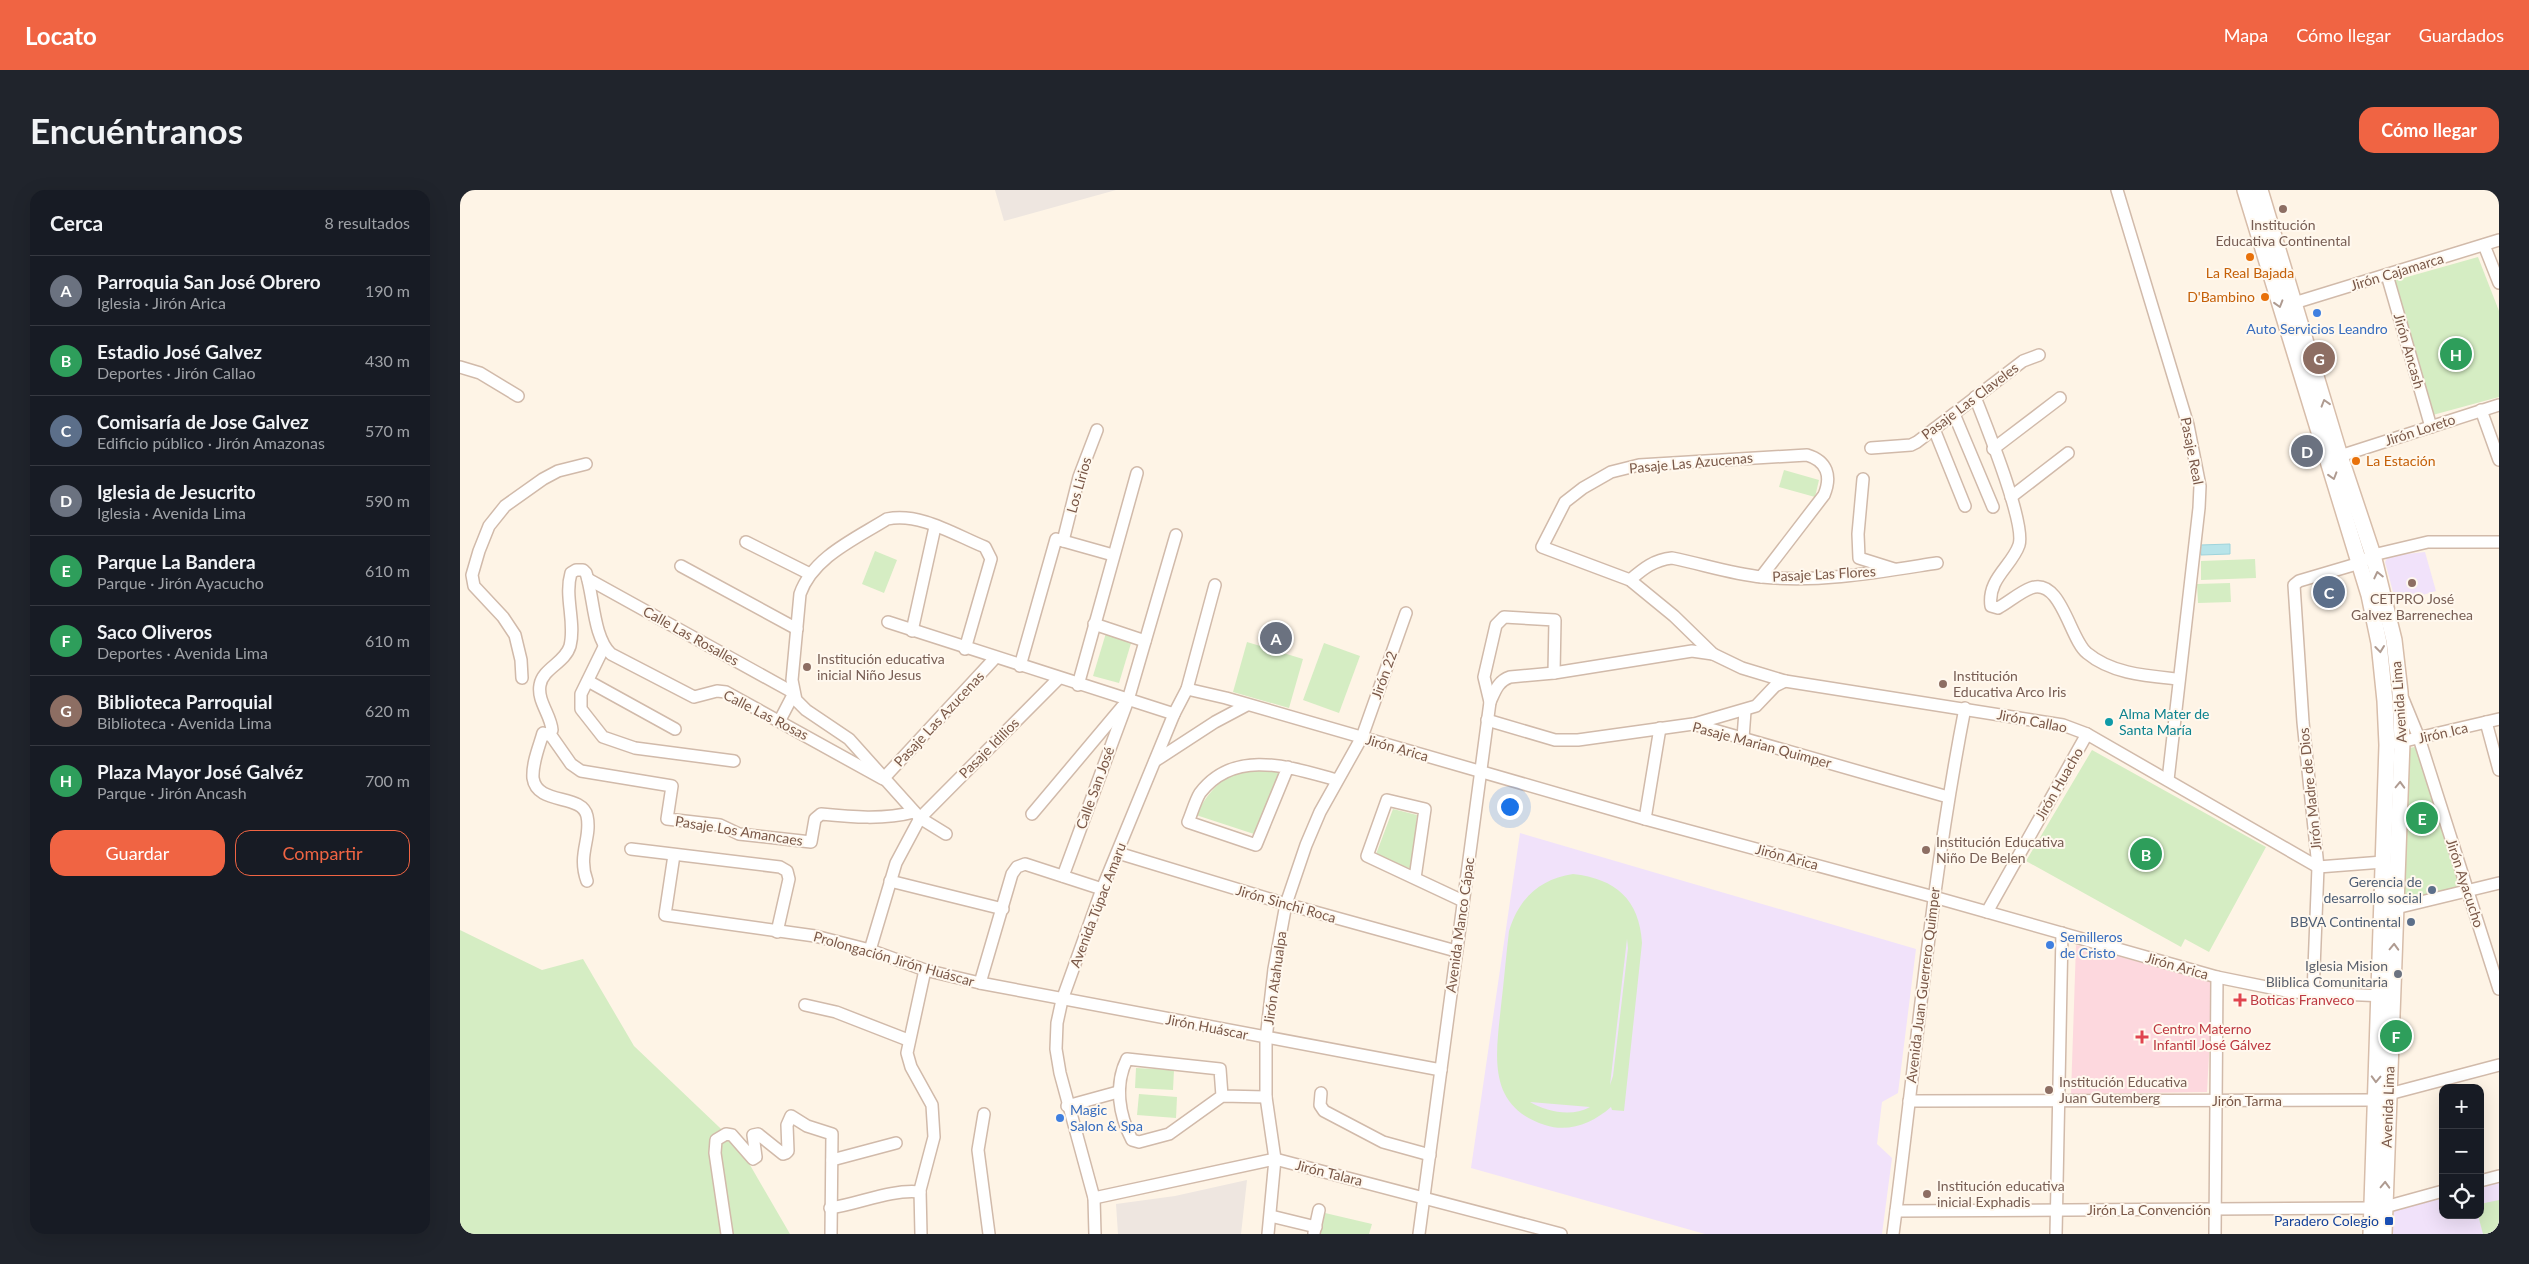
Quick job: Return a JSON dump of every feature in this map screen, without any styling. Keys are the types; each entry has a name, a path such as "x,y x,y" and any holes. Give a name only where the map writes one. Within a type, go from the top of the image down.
{"main road":[{"name":"Avenida Lima","path":"2245,190 2394,640 2400,692 2402,742 2396,908 2386,996"},
{"name":"Avenida Lima","path":"2260,190 2340,456 2367,559 2379,643 2387,745 2383,862 2386,996 2378,1208 2371,1234"},
{"name":"Avenida Lima","path":"2378,1208 2384,1234"}],"street":[{"name":"Pasaje Real","path":"2117,190 2188,425 2200,486 2168,780"},
{"name":"Jirón Cajamarca","path":"2294,303 2499,240"},
{"path":"2484,245 2499,282"},
{"name":"Jirón Ancash","path":"2387,275 2431,427"},
{"name":"Pasaje Las Claveles","path":"1871,448 1911,445 2023,362 2039,355"},
{"path":"460,367 480,373 518,396"},
{"path":"1976,397 2011,497 2020,537 2018,547 1999,573 1990,606 1998,608 2032,588 2041,587 2049,590 2062,608 2080,645 2088,654 2122,671 2178,679"},
{"path":"1994,449 2060,398"},
{"name":"Jirón Loreto","path":"2340,456 2499,405"},
{"path":"2481,410 2499,460"},
{"path":"1954,414 1993,506"},
{"path":"1934,429 1965,506"},
{"name":"Los Lirios","path":"1063,541 1079,476 1097,430"},
{"path":"2011,497 2068,453"},
{"name":"Pasaje Las Azucenas","path":"1630,580 1542,547 1565,502 1583,488 1611,472 1639,465 1807,455 1817,458 1824,462 1828,472 1828,485 1824,495 1761,577"},
{"path":"522,678 521,660 515,635 502,617 474,586 472,575 479,551 489,526 505,506 542,479 558,471 586,464"},
{"path":"1078,684 1137,472"},
{"path":"1863,479 1858,534 1859,558 1895,570"},
{"path":"946,834 917,815 882,779 849,739 800,706 794,693 792,680 800,594 810,574 828,557 887,519 912,518 986,547 990,553 991,558 965,649"},
{"path":"912,631 935,527"},
{"name":"Calle San José","path":"1063,876 1128,700 1176,535"},
{"path":"1020,666 1056,539 1113,555"},
{"path":"746,542 810,574"},
{"path":"2367,559 2428,542 2499,542"},
{"name":"Pasaje Las Flores","path":"1630,580 1646,565 1659,559 1672,558 1761,577 1858,576 1937,563"},
{"name":"Jirón Madre de Dios","path":"2313,994 2318,867 2303,722 2294,585 2299,581 2367,559"},
{"path":"682,566 797,629"},
{"name":"Calle Las Rosalles","path":"550,734 552,724 540,694 540,684 545,675 564,658 570,649 572,628 568,581 571,573 576,570 583,570 588,579 794,693"},
{"path":"588,579 604,647 581,694 582,709 603,738 635,748 734,761"},
{"path":"1630,580 1674,616 1712,654"},
{"name":"Avenida Túpac Amaru","path":"1095,1234 1094,1198 1067,1106 1056,1050 1057,1023 1062,1000 1102,889 1174,714 1187,689 1215,586"},
{"name":"Jirón 22","path":"1362,738 1406,613"},
{"name":"Avenida Manco Cápac","path":"1419,1234 1490,702 1484,677 1496,625 1499,620 1504,617 1555,620 1554,674"},
{"path":"888,622 965,649 1174,714"},
{"path":"1094,624 1145,641"},
{"name":"Calle Las Rosas","path":"604,647 611,654 694,697 717,691 726,692 780,720 882,779"},
{"path":"1490,702 1503,679 1554,674 1692,651 1712,654"},
{"name":"Jirón Callao","path":"1712,654 1742,668 1785,681 2064,725 2088,734 2318,867"},
{"name":"Pasaje Las Azucenas","path":"882,779 995,658"},
{"name":"Pasaje Idilios","path":"870,950 896,863 917,815 1058,678"},
{"path":"588,681 675,729"},
{"path":"1693,724 1745,711 1756,706 1775,686 1785,681"},
{"name":"Jirón Arica","path":"1187,689 1645,819 1934,897 2217,977 2267,988 2313,994 2386,996"},
{"name":"Jirón Ayacucho","path":"2400,692 2419,738 2499,989"},
{"path":"780,720 794,693"},
{"path":"1032,814 1128,700"},
{"path":"1156,761 1215,722 1247,705"},
{"name":"Avenida Juan Guerrero Quimper","path":"1893,1234 1934,897 1948,797 1965,708"},
{"path":"1743,738 1745,711"},
{"name":"Jirón Ica","path":"2387,745 2499,719"},
{"name":"Pasaje Marian Quimper","path":"1487,720 1555,740 1578,740 1693,724 1948,797"},
{"path":"2486,722 2499,770"},
{"path":"1645,819 1660,728"},
{"path":"550,734 544,733 535,759 533,779 538,790 548,796 580,805 584,810 587,816 587,829 582,858 587,881"},
{"name":"Pasaje Los Amancaes","path":"550,734 571,764 581,770 672,786 667,819 720,826 739,834 811,842 815,819 821,814 854,817 917,815"},
{"name":"Jirón Huacho","path":"1987,912 2088,734"},
{"name":"Jirón Atahualpa","path":"1268,1234 1275,1159 1266,1097 1266,1039 1274,969 1286,904 1306,845 1337,780 1362,738"},
{"path":"1288,767 1256,845 1188,822 1200,794 1215,778 1239,766 1270,764 1288,767 1337,780"},
{"path":"1415,878 1425,809 1388,800 1367,856 1463,901"},
{"path":"631,849 780,867 787,871 789,879 777,932"},
{"name":"Jirón Sinchi Roca","path":"1118,853 1286,904 1456,951"},
{"name":"Prolongación Jirón Huáscar","path":"674,855 665,915 815,936 870,950 925,970 1062,1000"},
{"path":"2318,867 2383,862"},
{"path":"980,983 1012,874 1017,867 1025,864 1102,889"},
{"path":"890,881 1003,909"},
{"path":"2396,908 2499,882"},
{"path":"2056,1234 2062,933"},
{"path":"2487,951 2499,948"},
{"path":"921,1234 920,1192 922,1176 934,1137 932,1105 911,1068 907,1053 908,1040 925,970"},
{"path":"2215,1234 2217,977"},
{"name":"Jirón Huáscar","path":"1062,1000 1441,1070"},
{"path":"805,1005 836,1012 908,1040"},
{"path":"1222,1096 1220,1069 1127,1059 1118,1092 1128,1132 1132,1140 1139,1142 1169,1134 1222,1096 1266,1097"},
{"name":"Jirón Tarma","path":"1909,1101 2216,1101 2382,1097 2499,1065"},
{"path":"1067,1106 1118,1092"},
{"path":"1321,1093 1320,1105 1324,1111 1331,1115 1383,1142 1430,1155"},
{"path":"984,1114 978,1150 989,1234"},
{"path":"727,1234 714,1146 721,1136 732,1135 753,1159 756,1157 753,1135 755,1134 783,1154 786,1154 788,1151 788,1120 791,1116 807,1126 832,1134 830,1234"},
{"path":"832,1160 896,1143"},
{"name":"Jirón Talara","path":"1094,1198 1275,1159 1561,1234"},
{"path":"2484,1181 2499,1176"},
{"path":"830,1208 849,1205 893,1192 920,1192"},
{"name":"Jirón La Convención","path":"1896,1211 2378,1208 2439,1192"},
{"path":"1271,1216 1315,1230 1319,1210"}],"shaded area":[{"path":"995,190 1116,190 1004,221"},
{"name":"CETPRO José Galvez Barrenechea","path":"2425,552 2436,591 2396,603 2385,562 2388,556"},
{"path":"1520,833 1916,949 1898,1093 1882,1102 1877,1144 1892,1158 1882,1234 1705,1234 1471,1168"},
{"name":"Centro Materno Infantil José Gálvez","path":"2076,945 2213,982 2207,1092 2071,1094"},
{"path":"1247,1180 1241,1234 1118,1234 1116,1204 1175,1196"},
{"path":"2499,1181 2499,1234 2393,1234 2394,1209 2439,1196 2439,1219 2484,1219 2484,1185"}],"green space":[{"path":"2478,257 2499,311 2499,397 2429,416 2393,281"},
{"path":"1784,470 1819,480 1815,497 1779,487"},
{"path":"875,551 897,560 884,593 862,584"},
{"path":"2255,559 2256,578 2201,580 2201,561"},
{"path":"2230,583 2231,602 2198,603 2197,584"},
{"path":"1106,633 1132,640 1119,683 1093,676"},
{"path":"1247,642 1303,659 1289,708 1233,692"},
{"path":"1324,643 1360,656 1339,713 1303,700"},
{"path":"2415,747 2460,886 2408,900 2404,895 2407,753 2409,748"},
{"path":"2092,750 2266,847 2209,952 2185,939 2181,947 2026,861"},
{"path":"1270,767 1285,772 1254,834 1196,815 1209,794 1227,777 1245,769"},
{"path":"1393,809 1417,815 1412,869 1375,857"},
{"path":"1573,874 1602,881 1613,886 1630,903 1636,914 1642,943 1624,1111 1612,1110 1611,1107 1589,1122 1563,1128 1545,1125 1526,1116 1513,1105 1504,1092 1499,1077 1497,1060 1497,1043 1509,931 1513,919 1532,892 1550,880","holes":["1627,939 1628,948 1613,1076 1610,1085","1530,1102 1590,1107 1575,1112 1560,1112 1552,1111"]},
{"path":"460,930 542,970 583,959 634,1046 739,1146 790,1234 460,1234"},
{"path":"1136,1068 1174,1070 1173,1090 1135,1088"},
{"path":"1139,1094 1177,1097 1176,1118 1137,1115"},
{"path":"2499,1200 2499,1234 2483,1234 2479,1219 2484,1219 2484,1203"},
{"path":"1325,1213 1372,1224 1369,1234 1320,1234"}],"water":[{"path":"2230,544 2230,554 2201,555 2200,545"}],"place":[{"name":"Institución Educativa Continental","path":"2283,209"},
{"name":"La Real Bajada","path":"2250,257"},
{"name":"D'Bambino","path":"2265,297"},
{"name":"Auto Servicios Leandro","path":"2317,313"},
{"name":"Plaza Mayor José Galvéz","path":"2456,354"},
{"name":"Biblioteca Parroquial","path":"2319,358"},
{"name":"Iglesia de Jesucrito","path":"2307,451"},
{"name":"La Estación","path":"2356,461"},
{"name":"CETPRO José Galvez Barrenechea","path":"2412,583"},
{"name":"Comisaría de Jose Galvez","path":"2329,592"},
{"name":"Parroquia San José Obrero","path":"1276,638"},
{"name":"Institución educativa inicial Niño Jesus","path":"807,667"},
{"name":"Institución Educativa Arco Iris","path":"1943,684"},
{"name":"Alma Mater de Santa María","path":"2109,722"},
{"name":"Parque La Bandera","path":"2422,818"},
{"name":"Institución Educativa Niño De Belen","path":"1926,850"},
{"name":"Estadio José Galvez","path":"2146,854"},
{"name":"Gerencia de desarrollo social","path":"2432,890"},
{"name":"BBVA Continental","path":"2411,922"},
{"name":"Semilleros de Cristo","path":"2050,945"},
{"name":"Iglesia Mision Bliblica Comunitaria","path":"2398,974"},
{"name":"Boticas Franveco","path":"2240,1000"},
{"name":"Saco Oliveros","path":"2396,1036"},
{"name":"Centro Materno Infantil José Gálvez","path":"2142,1037"},
{"name":"Institución Educativa Juan Gutemberg","path":"2049,1090"},
{"name":"Magic Salon & Spa","path":"1060,1118"},
{"name":"Institución educativa inicial Exphadis","path":"1927,1194"},
{"name":"Paradero Colegio","path":"2389,1221"}]}
